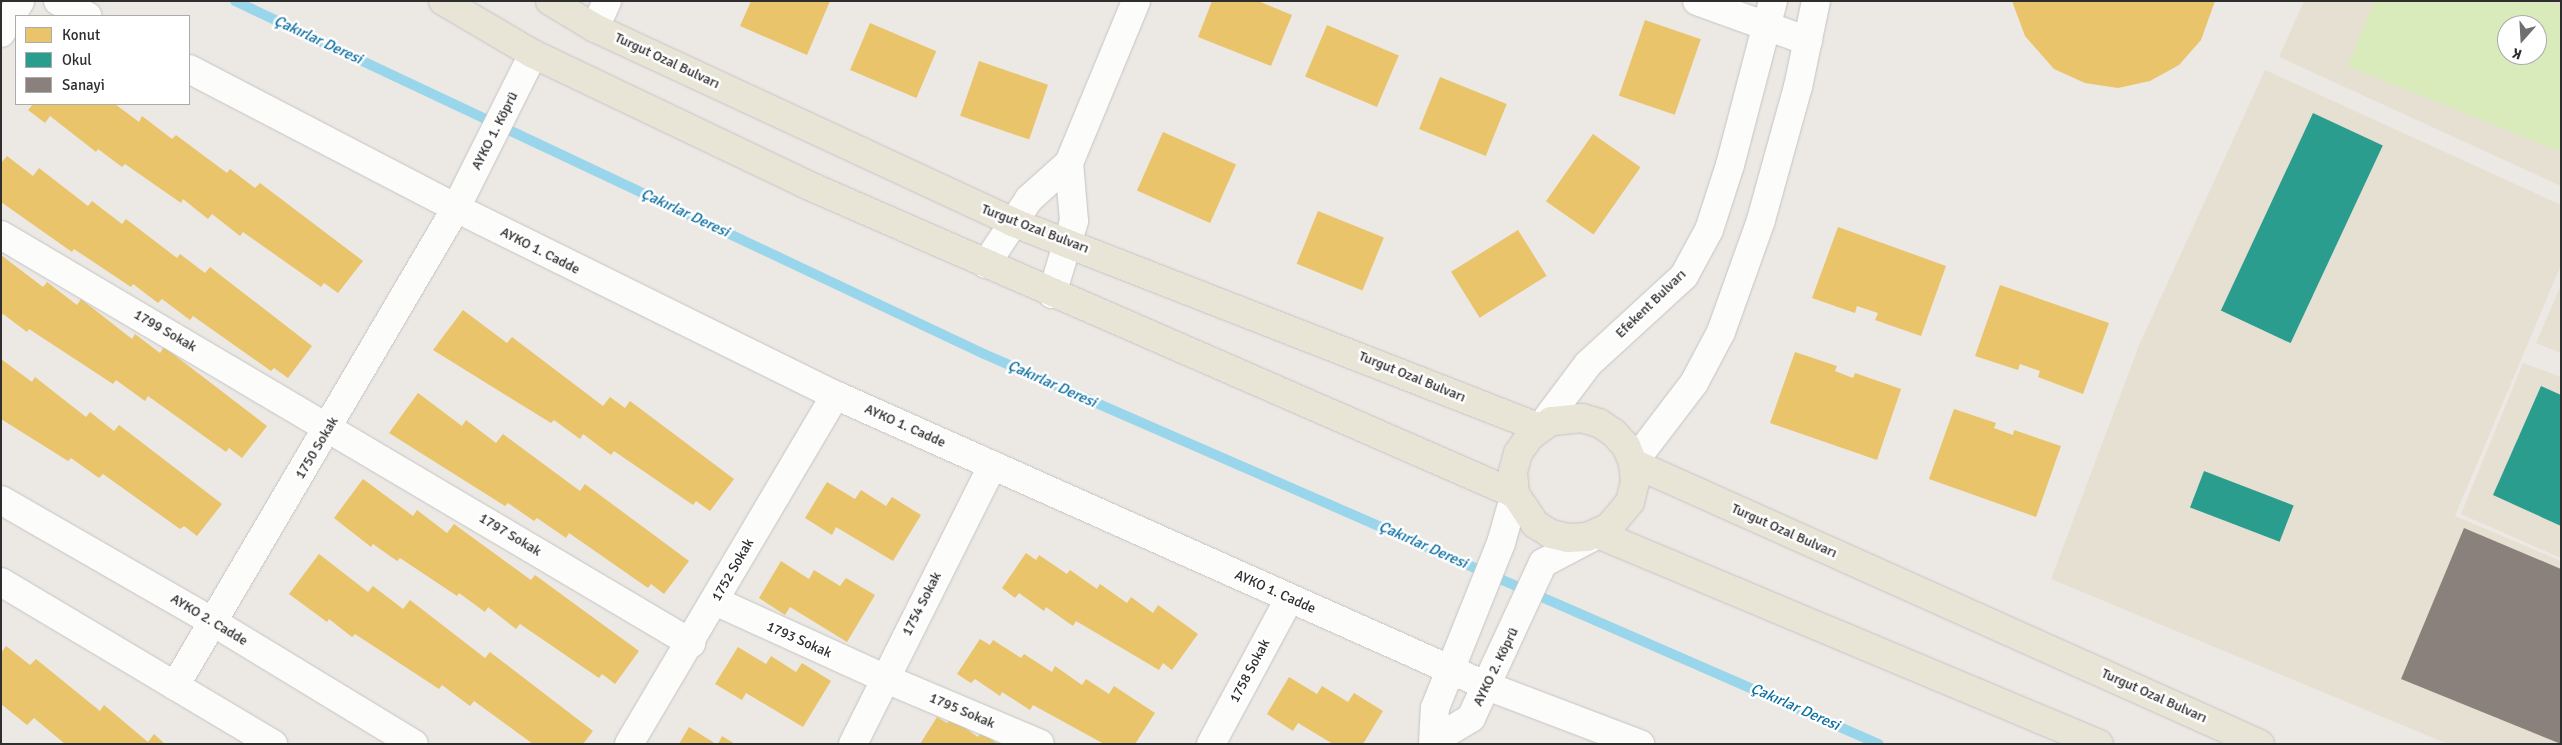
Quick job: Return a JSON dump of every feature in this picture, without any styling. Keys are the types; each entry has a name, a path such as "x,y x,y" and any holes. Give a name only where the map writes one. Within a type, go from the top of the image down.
{"main road":[{"path":"443,1 532,54 805,184 1052,294 1515,494 1535,524 1551,534 1568,538 1598,534 1620,518 1630,502 1635,482 1633,463 1626,446 1614,433 1599,423 1582,418 1563,418 1540,428"},
{"name":"Turgut Ozal Bulvarı","path":"550,1 595,28 1012,222 1068,242 1540,428"},
{"name":"Efekent Bulvarı","path":"1515,494 1513,472 1518,453 1540,428"},
{"name":"Turgut Ozal Bulvarı","path":"1633,463 2260,744"},
{"path":"1598,534 2099,744"}],"street":[{"path":"1,33 20,1"},
{"path":"58,1 85,15"},
{"path":"595,28 606,1"},
{"path":"986,264 1012,222 1030,199 1070,163 1136,1"},
{"path":"1697,1 1770,14 1808,41"},
{"path":"1633,463 1694,383 1721,332 1761,220 1808,41 1816,1"},
{"name":"Efekent Bulvarı","path":"1540,428 1588,364 1684,276 1709,230 1770,14"},
{"name":"AYKO 1. Köprü","path":"456,208 510,102 532,54"},
{"name":"AYKO 1. Cadde","path":"190,70 456,208 835,395 1487,686 1640,744"},
{"path":"1052,294 1074,221 1070,163"},
{"name":"1750 Sokak","path":"175,686 329,428 456,208"},
{"name":"1799 Sokak","path":"1,235 329,428"},
{"name":"1752 Sokak","path":"629,744 691,643 835,395"},
{"name":"1797 Sokak","path":"329,428 691,643"},
{"name":"1754 Sokak","path":"853,744 884,678 993,465"},
{"name":"AYKO 2. Köprü","path":"1435,741 1436,708 1449,669 1501,543 1515,494"},
{"name":"AYKO 2. Cadde","path":"1,500 213,622 414,744"},
{"name":"AYKO 2. Köprü","path":"1435,741 1471,718 1543,563 1598,534"},
{"path":"1,582 273,744"},
{"name":"1758 Sokak","path":"1212,744 1289,599"},
{"name":"1793 Sokak","path":"714,601 884,678"},
{"name":"1795 Sokak","path":"884,678 1040,744"}],"shaded area":[{"path":"2304,1 2561,1 2561,186 2279,57"},
{"path":"2265,70 2561,205 2561,265 2455,516 2561,561 2561,744 2448,744 2051,579 2140,343"},
{"path":"2561,285 2561,353 2536,343"},
{"path":"2523,363 2561,377 2561,558 2461,514"}],"green space":[{"path":"2374,1 2549,1 2561,6 2561,152 2348,66"}],"building: Konut":[{"path":"751,1 830,1 807,55 740,26"},
{"path":"1212,1 1258,1 1292,15 1271,66 1198,37"},
{"path":"2012,1 2215,1 2201,40 2179,65 2150,81 2118,88 2085,83 2054,69 2025,36"},
{"path":"1645,20 1701,39 1675,115 1619,96"},
{"path":"870,23 936,51 916,98 850,70"},
{"path":"1327,25 1399,55 1377,107 1305,77"},
{"path":"979,61 1048,85 1029,140 960,116"},
{"path":"1440,77 1507,104 1486,156 1419,129"},
{"path":"32,105 116,105 139,122 142,116 172,139 176,135 227,173 230,169 255,188 260,183 363,261 338,293 324,283 321,287 243,232 240,236 212,214 208,219 183,199 181,203 125,164 122,167 98,149 96,152 50,116 45,123 28,110"},
{"path":"1163,132 1236,165 1210,223 1137,190"},
{"path":"1593,134 1641,167 1593,234 1546,201"},
{"path":"7,156 33,176 39,168 88,206 92,201 122,224 126,219 177,258 180,254 205,273 210,267 312,346 288,378 274,368 271,371 193,316 190,320 162,299 158,303 133,284 131,287 74,249 72,252 1,202 1,163"},
{"path":"1318,211 1384,238 1362,290 1297,264"},
{"path":"1838,227 1946,266 1921,336 1875,320 1878,313 1857,306 1855,313 1812,298"},
{"path":"1518,230 1547,276 1480,318 1451,272"},
{"path":"1,255 43,287 47,282 77,305 81,299 132,339 135,334 160,353 164,347 267,426 242,458 229,448 226,452 148,396 145,401 116,380 113,384 29,329 27,332 3,314 1,316"},
{"path":"2000,285 2109,323 2083,394 2038,377 2040,371 2020,364 2018,370 1975,356"},
{"path":"463,310 507,343 512,337 603,406 610,397 625,408 630,401 734,479 710,511 696,501 693,505 614,451 611,455 583,434 580,439 554,420 551,423 433,350"},
{"path":"1795,352 1837,366 1835,371 1853,378 1855,373 1901,389 1877,460 1770,423"},
{"path":"1,359 32,382 35,377 86,417 90,412 114,431 119,425 222,504 197,536 184,526 180,529 103,474 99,478 71,458 68,461 1,419"},
{"path":"418,393 462,426 466,420 496,443 503,434 580,491 585,484 689,561 664,594 651,584 648,588 569,533 566,538 537,518 534,521 508,503 505,506 389,433"},
{"path":"1954,409 1996,423 1994,428 2013,435 2014,430 2061,446 2036,517 1929,479"},
{"path":"363,479 413,516 417,510 447,533 454,524 531,580 535,575 639,651 615,684 602,674 599,678 520,624 516,629 488,607 485,612 459,593 457,596 400,558 397,561 373,544 371,547 334,518"},
{"path":"827,482 855,499 861,490 886,506 892,497 921,515 893,561 836,527 832,535 805,518"},
{"path":"1026,553 1036,560 1039,555 1067,574 1070,570 1097,589 1100,584 1127,603 1131,597 1153,613 1158,605 1198,634 1172,670 1163,663 1159,670 1076,621 1073,626 1046,607 1044,611 1019,593 1015,598 1002,588"},
{"path":"319,554 368,592 373,586 403,609 410,600 485,658 490,652 593,731 583,744 533,744 474,701 470,706 442,685 439,689 355,634 352,637 329,619 327,622 289,594"},
{"path":"781,561 809,579 814,570 840,586 846,578 875,595 847,642 790,607 785,615 759,598"},
{"path":"980,639 990,645 993,640 1021,658 1024,654 1052,672 1055,666 1082,685 1086,679 1109,694 1114,686 1155,713 1135,744 1104,744 1033,705 1030,710 1002,692 1000,696 975,679 971,683 957,674"},
{"path":"6,646 30,665 36,659 100,711 104,705 148,742 154,734 165,744 65,744 34,718 27,725 1,704 1,653"},
{"path":"738,647 766,664 771,656 796,672 802,663 831,681 803,727 746,693 742,700 715,684"},
{"path":"1289,677 1317,694 1322,686 1348,702 1354,693 1383,711 1363,744 1333,744 1298,723 1293,731 1267,714"},
{"path":"937,717 947,723 951,718 978,737 981,732 998,744 920,744"},
{"path":"689,727 716,744 679,744"},
{"path":"722,736 735,744 718,744"}],"building: Okul":[{"path":"2313,113 2383,146 2291,343 2221,311"},
{"path":"2541,386 2561,395 2561,526 2493,495"},
{"path":"2204,471 2294,505 2280,542 2190,507"}],"building: Sanayi":[{"path":"2464,528 2561,569 2561,744 2401,679"}],"waterway":[{"name":"Çakırlar Deresi","path":"235,1 984,354 1879,744"}]}
